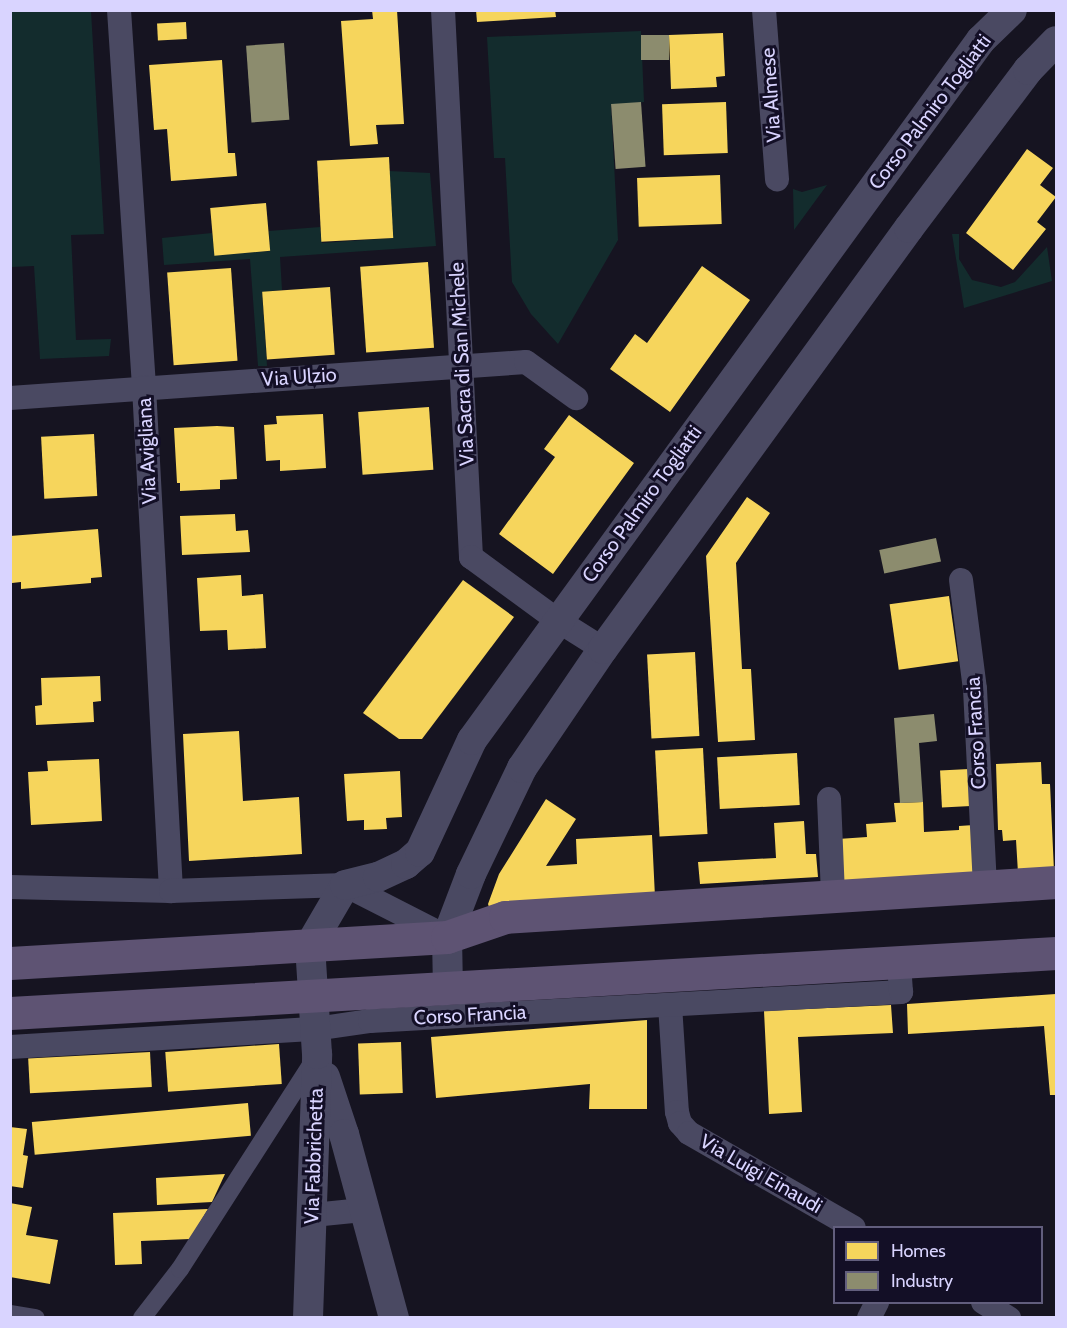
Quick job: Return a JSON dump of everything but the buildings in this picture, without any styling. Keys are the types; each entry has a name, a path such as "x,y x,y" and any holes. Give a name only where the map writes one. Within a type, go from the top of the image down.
{"main road":[{"path":"10,963 447,937 505,917 833,894 1056,882"},
{"name":"Corso Francia","path":"10,1013 1056,952"}],"street":[{"name":"Via Avigliana","path":"119,10 144,387 171,891"},
{"name":"Via Sacra di San Michele","path":"443,10 471,557 557,620 603,649"},
{"name":"Via Almese","path":"764,10 777,180"},
{"name":"Corso Palmiro Togliatti","path":"345,885 378,877 406,864 420,852 472,740 557,620 981,40 1012,10"},
{"path":"448,989 447,937 471,874 522,768 603,649 909,228 1028,70 1056,41"},
{"name":"Via Ulzio","path":"10,398 526,362 576,398"},
{"name":"Corso Francia","path":"961,580 975,689 985,886"},
{"path":"830,799 833,894"},
{"path":"10,887 171,891 345,885 447,937"},
{"path":"313,994 310,945 345,885"},
{"name":"Corso Francia","path":"10,1047 316,1042 370,1021 901,992 899,962"},
{"name":"Via Fabbrichetta","path":"308,1317 313,1215 316,1042 313,994"},
{"name":"Via Luigi Einaudi","path":"670,1005 677,1112 684,1128 689,1133 852,1226"},
{"path":"316,1042 344,1134 394,1317"},
{"path":"142,1317 180,1269 316,1042"},
{"path":"313,1215 363,1210"},
{"path":"986,1304 1009,1317"},
{"path":"10,1314 36,1317"}],"green space":[{"path":"11,10 91,11 104,234 71,235 76,340 111,339 109,356 40,359 34,266 11,267"},
{"path":"641,31 644,102 611,105 618,240 558,344 531,314 512,282 505,158 494,158 487,37"},
{"path":"389,171 430,173 436,246 280,257 282,290 262,292 267,366 258,366 250,259 164,265 162,238 212,233 215,255 270,251 269,231 320,227 322,243 393,238"},
{"path":"827,185 794,230 793,189 802,192"},
{"path":"952,234 959,234 959,259 972,280 1001,287 1015,282 1047,247 1052,281 964,308"}]}
